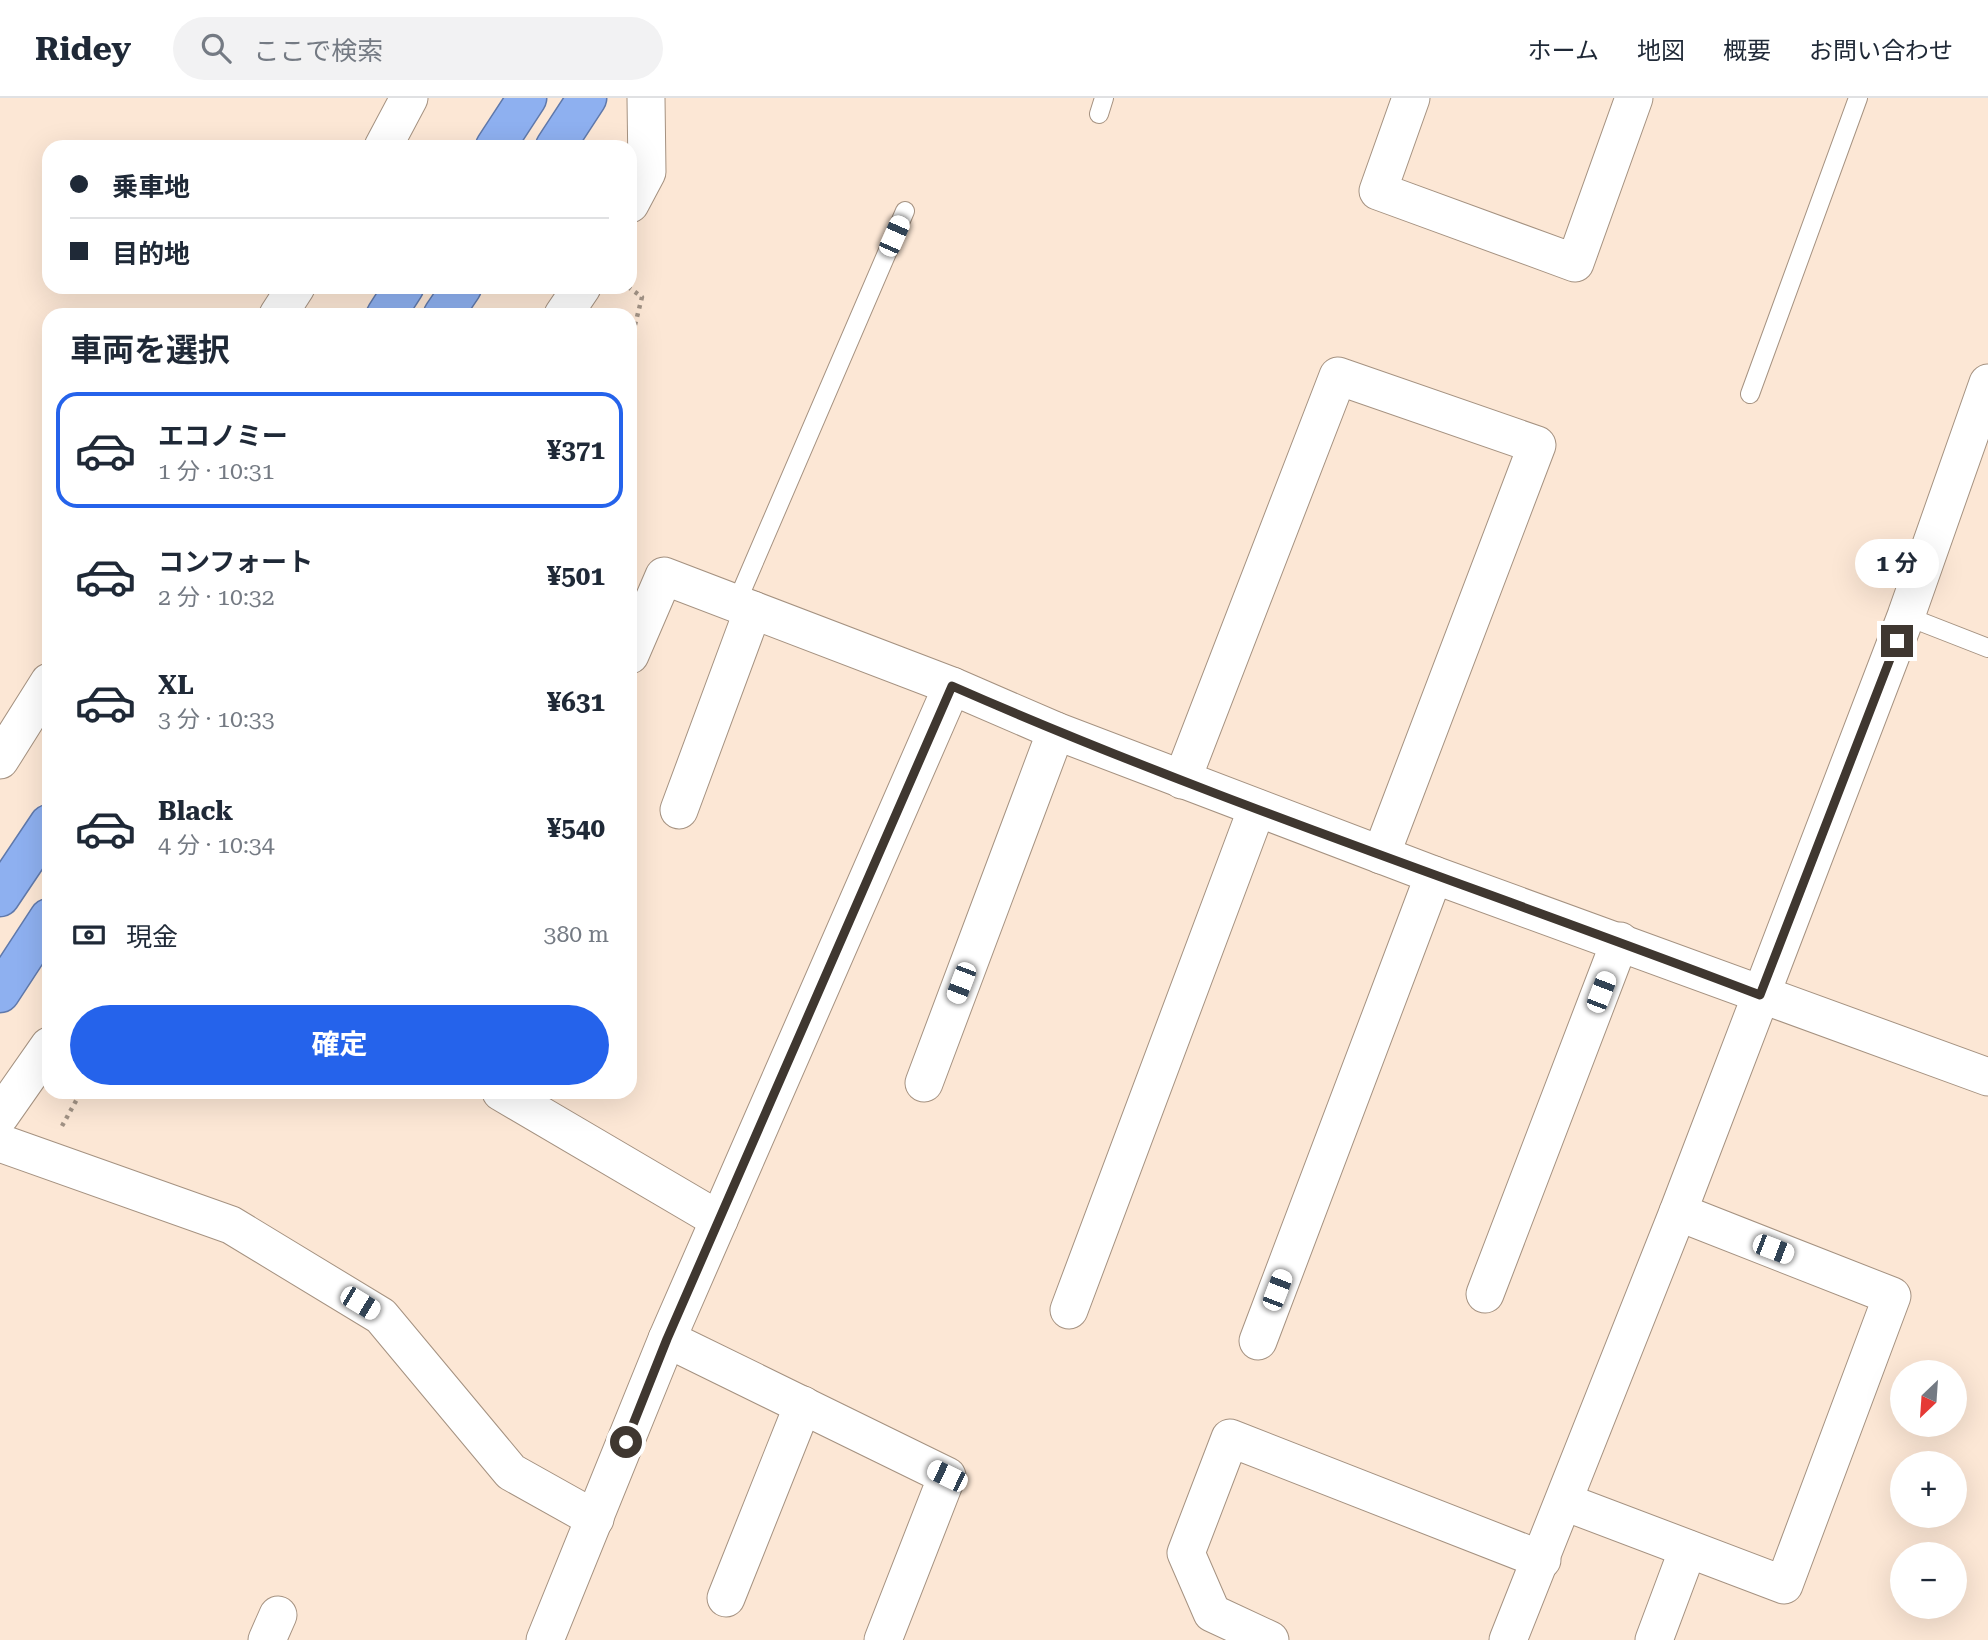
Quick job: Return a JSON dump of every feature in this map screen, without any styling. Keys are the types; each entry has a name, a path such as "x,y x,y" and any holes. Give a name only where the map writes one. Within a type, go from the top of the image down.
{"highway":[{"path":"500,140 527,98"},
{"path":"560,140 587,98"},
{"path":"0,897 42,834"},
{"path":"0,993 42,929"}],"street":[{"path":"390,140 409,98"},
{"path":"637,191 647,172 646,98"},
{"path":"1411,98 1378,191 1575,263 1634,98"},
{"path":"1182,780 1338,376 1537,445 1381,855"},
{"path":"1508,1640 1678,1212 1906,616 1988,383"},
{"path":"637,639 664,576 952,686 1056,732 1434,876 1620,941 1760,995 1988,1077"},
{"path":"679,810 745,607"},
{"path":"545,1640 667,1339 952,686"},
{"path":"0,760 42,692"},
{"path":"923,1083 1056,732"},
{"path":"1069,1310 1257,808"},
{"path":"1258,1341 1434,876"},
{"path":"1485,1294 1620,941"},
{"path":"0,1116 42,1056"},
{"path":"513,1099 719,1220"},
{"path":"0,1143 231,1225 381,1316 511,1472 595,1519"},
{"path":"1565,1502 1784,1585 1892,1296 1678,1212"},
{"path":"667,1339 947,1476 883,1640"},
{"path":"726,1598 803,1405"},
{"path":"1270,1640 1212,1613 1186,1553 1230,1438 1542,1560"},
{"path":"1654,1640 1688,1549"}],"lane":[{"path":"1750,394 1858,98"},
{"path":"745,607 905,211"},
{"path":"1906,616 1988,648"}],"path":[{"path":"637,293 642,297 637,317"}],"route":[{"path":"626,1442 667,1339 952,686 1056,732 1434,876 1620,941 1760,995 1897,641"}]}
